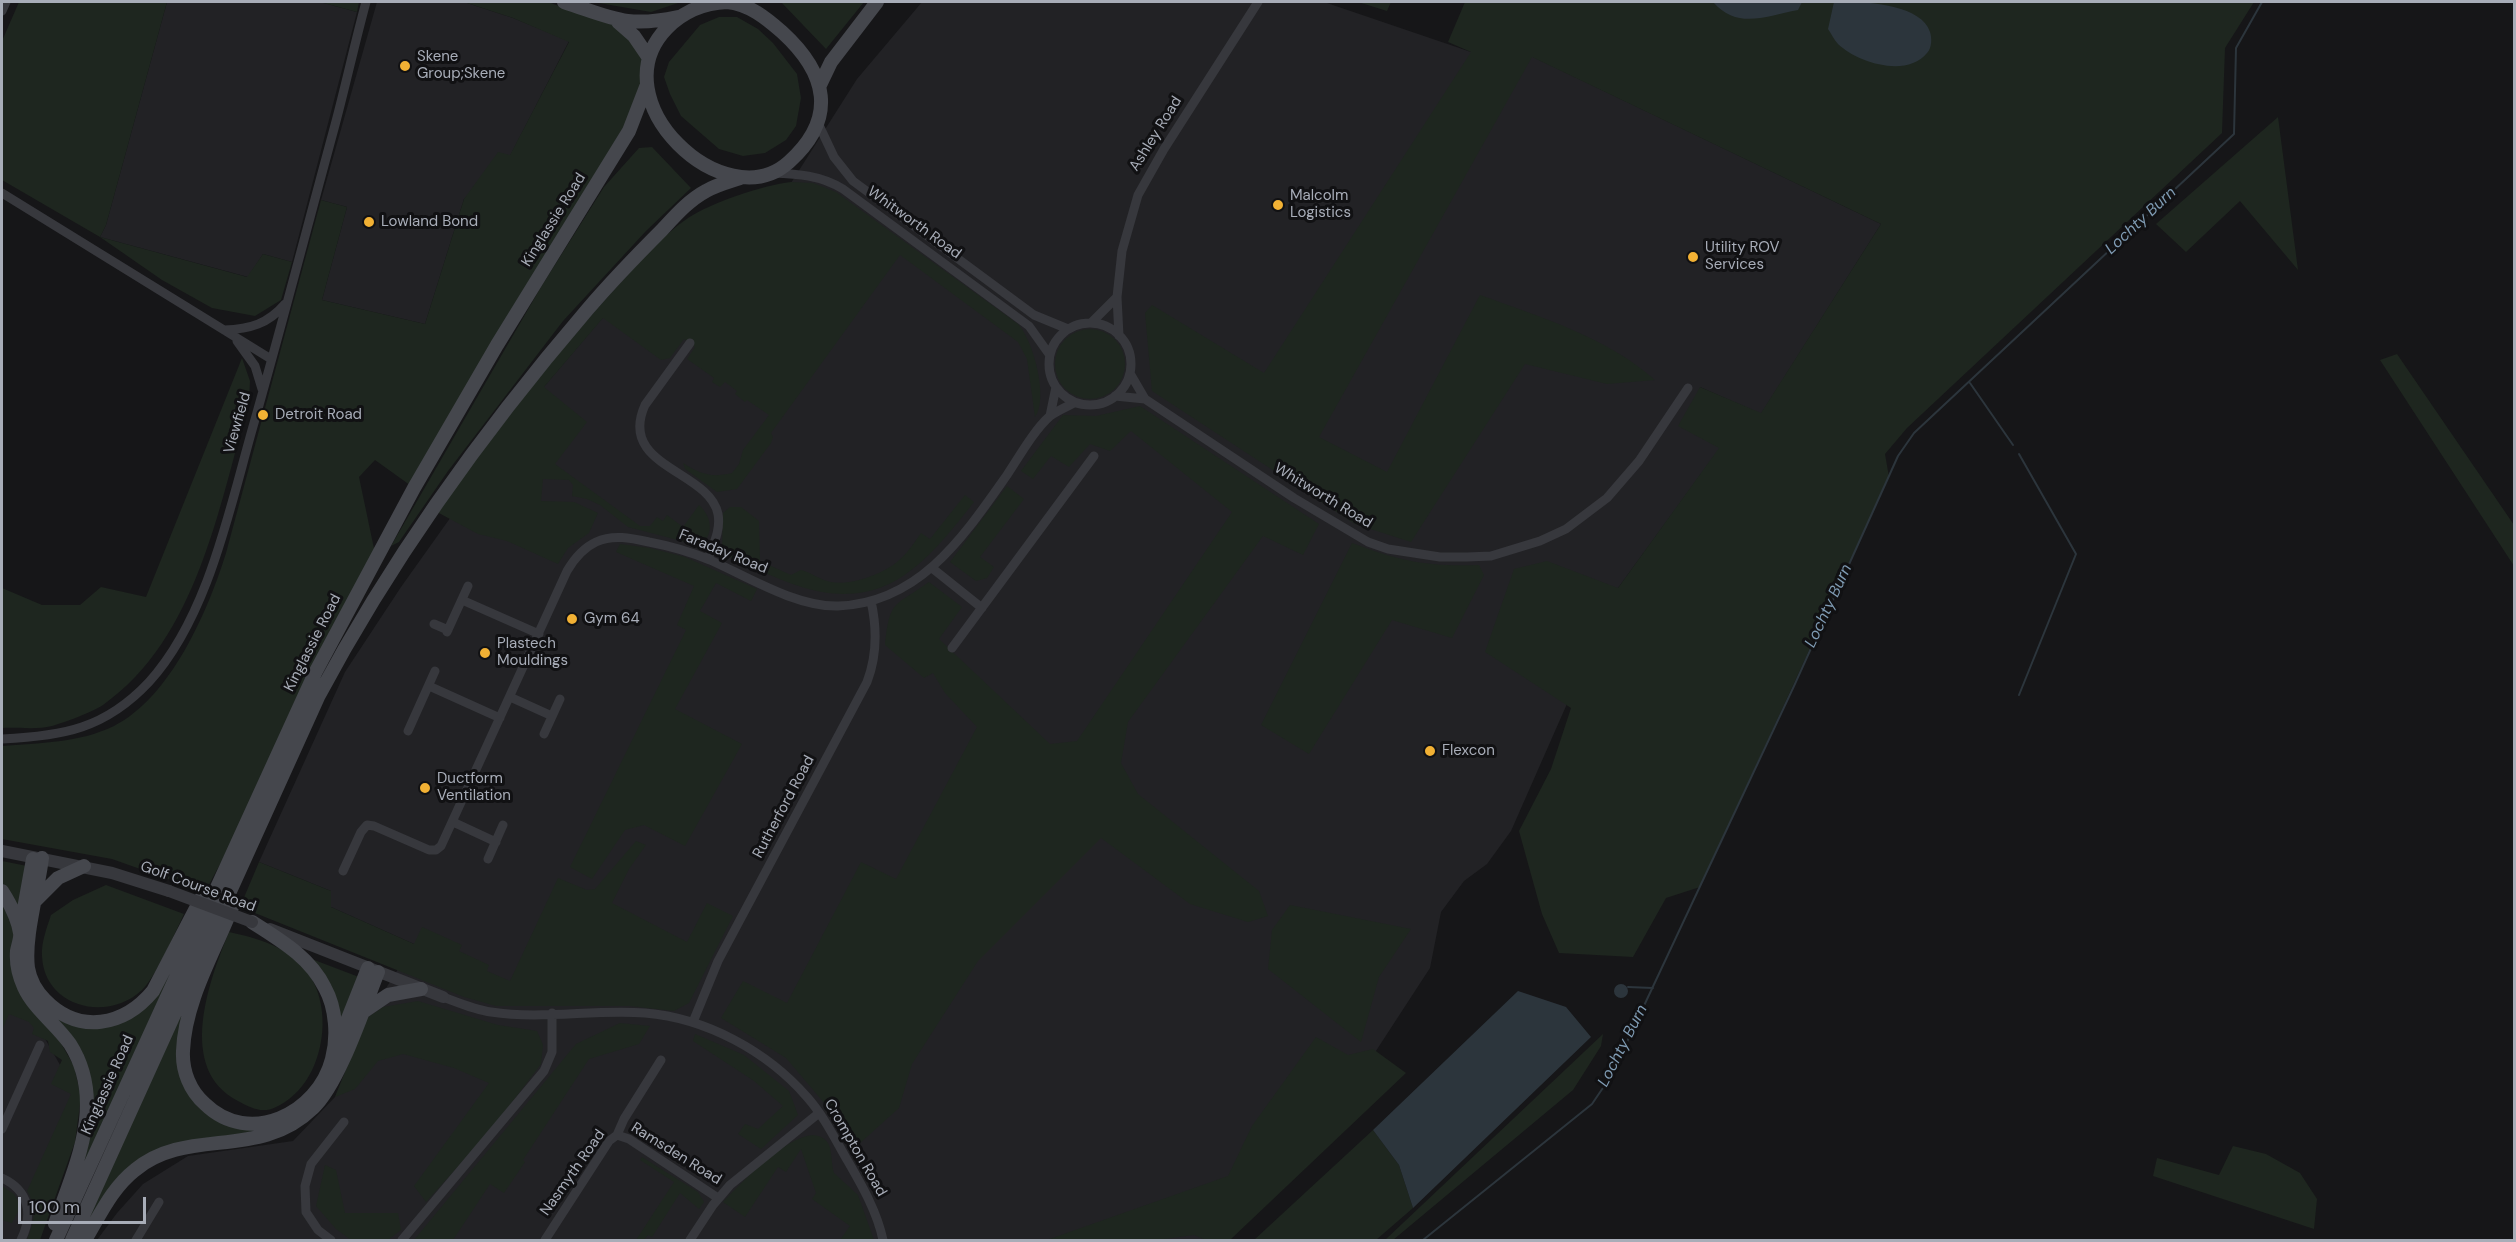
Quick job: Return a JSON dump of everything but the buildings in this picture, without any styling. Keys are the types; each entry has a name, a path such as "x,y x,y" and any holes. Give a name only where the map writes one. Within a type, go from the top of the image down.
{"main road":[{"path":"564,2 616,20 635,23 681,16 705,4 728,2 747,7 781,31 808,60 820,85 821,111 818,123 802,149 786,165 771,173 740,178 725,175 711,168 663,128 651,107 646,87 650,58 654,44 660,35 681,16"},
{"path":"820,85 831,62 877,2"},
{"path":"616,20 634,36 650,58"},
{"name":"Kinglassie Road","path":"56,1240 315,673 398,517 497,345 629,131 646,87"},
{"name":"Kinglassie Road","path":"72,1240 318,697 350,637 402,551 486,434 543,361 603,292 688,203 705,191 740,178"},
{"path":"38,858 36,900 27,949 30,978 42,997 60,1013 81,1021 106,1022 128,1014 153,991 267,777"},
{"path":"275,790 190,1011 183,1052 184,1065 191,1087 209,1108 232,1121 260,1125 282,1119 305,1102 322,1081 373,970"},
{"path":"38,858 20,933 17,965 24,987 73,1049 86,1083 88,1102 84,1137 49,1240"},
{"path":"36,900 58,878 84,866"},
{"path":"2,891 20,933"},
{"path":"252,922 302,957 325,986 335,1024 332,1059"},
{"path":"86,1240 118,1186 146,1162 190,1147 266,1137 300,1119 319,1102 332,1083 361,1014 373,970"},
{"path":"361,1014 388,995 421,989"}],"street":[{"path":"2,11 6,2"},
{"name":"Viewfield","path":"2,739 51,736 85,727 110,715 159,669 183,631 210,574 287,301 366,2"},
{"name":"Ashley Road","path":"1119,336 1117,297 1124,239 1144,182 1258,2"},
{"name":"Whitworth Road","path":"818,123 834,157 853,182 1034,315 1068,329"},
{"name":"Whitworth Road","path":"771,173 801,174 831,182 1029,326 1041,339 1049,354"},
{"path":"2,193 271,359"},
{"path":"1091,323 1117,297"},
{"path":"228,333 260,325 273,316 287,301"},
{"path":"1091,323 1111,329 1130,349 1131,375 1126,386 1115,396 1102,403 1088,405 1074,403 1056,387 1050,377 1049,354 1053,345 1068,329 1091,323"},
{"path":"228,333 255,366 262,391"},
{"path":"690,343 645,405 640,417 639,430 648,450 704,493 714,504 718,515 718,526 708,559"},
{"name":"Whitworth Road","path":"1131,375 1145,399 1294,498 1368,542 1388,549 1440,557 1491,556 1540,541 1566,529 1606,498 1639,461 1688,388"},
{"name":"Faraday Road","path":"343,871 361,832 367,825 433,850 441,846 571,564 581,552 594,543 612,538 634,539 672,547 708,559 795,598 813,603 839,606 871,601 905,588 932,568 956,543 1050,416 1056,387"},
{"name":"Whitworth Road","path":"1115,396 1145,399"},
{"name":"Faraday Road","path":"1050,416 1074,403"},
{"path":"952,648 1094,456"},
{"path":"932,568 982,608"},
{"path":"434,624 447,631 468,586"},
{"path":"462,600 539,634"},
{"name":"Rutherford Road","path":"693,1022 718,961 867,682 872,667 876,634 871,601"},
{"path":"408,731 435,671"},
{"path":"429,686 500,718"},
{"path":"510,697 552,716"},
{"path":"544,734 560,699"},
{"path":"453,822 496,842"},
{"path":"488,859 503,825"},
{"name":"Golf Course Road","path":"2,850 84,866 169,891 373,970"},
{"name":"Crompton Road","path":"373,970 490,1012 645,1013 693,1022 732,1039 794,1083 819,1113 867,1197 877,1218 883,1240"},
{"path":"402,1240 544,1071 552,1052 552,1013"},
{"path":"2,1129 40,1045"},
{"name":"Nasmyth Road","path":"544,1240 611,1139 617,1135 624,1119 661,1060"},
{"path":"690,1240 718,1198 747,1170 819,1113"},
{"path":"331,1240 318,1230 306,1212 305,1186 311,1164 344,1122"},
{"name":"Ramsden Road","path":"617,1135 626,1137 718,1198"},
{"path":"2,1178 22,1192 28,1206 27,1227 21,1240"},
{"path":"136,1240 159,1202"}],"shaded area":[{"path":"19,2 167,2 106,225 100,237 2,180 2,41"},
{"path":"167,2 320,2 357,12 292,262 263,254 248,277 100,237 106,225"},
{"path":"320,2 359,2 357,12"},
{"path":"377,2 464,2 513,18 569,41 510,156 464,199 425,324 322,300 347,207 321,200"},
{"path":"464,2 548,2 567,9 616,20 649,58 643,99 414,488 375,460 359,477 376,558 267,777 205,892 112,859 2,839 2,746 73,739 114,726 134,713 153,695 170,674 198,626 226,553 321,200 347,207 322,300 425,324 464,199 498,152 510,155 569,42 513,18"},
{"path":"593,2 681,2 651,12"},
{"path":"781,2 864,2 826,49"},
{"path":"922,2 1324,2 1471,52 1504,43 1881,224 1761,414 1700,387 1720,448 1618,588 1511,831 1487,864 1464,881 1441,912 1430,968 1372,1057 1228,1236 1232,1240 97,1240 143,1184 188,1156 293,1141 335,1097 367,1018 414,944 331,907 331,891 259,862 345,672 401,587 542,389 627,289 784,194 857,79"},
{"path":"1358,2 1391,2 1387,11"},
{"path":"1465,2 2254,2 2225,48 2222,133 1907,428 1885,454 1889,477 1700,887 1666,898 1633,957 1559,953 1542,914 1519,831 1551,769 1571,708 1485,652 1514,569 1547,561 1618,588 1719,448 1678,426 1700,387 1761,413 1881,224 1532,57 1319,437 1387,472 1480,295 1549,320 1594,340 1636,365 1655,380 1607,384 1525,364 1411,542 1355,524 1152,391 1145,313 1152,305 1264,373 1471,52 1448,42"},
{"path":"1713,2 1802,2 1798,10 1753,19 1732,16 1722,11"},
{"path":"1834,2 1873,3 1915,15 1924,22 1930,32 1929,51 1918,61 1907,65 1883,65 1858,57 1838,44 1828,29"},
{"path":"719,17 737,17 758,29 773,43 797,74 801,98 796,126 786,140 765,153 743,156 719,149 681,116 664,77 669,62 700,25"},
{"path":"2278,117 2298,270 2240,201 2186,252 2156,224"},
{"path":"652,147 691,188 646,231 563,321 448,471 399,542 391,546 541,287 604,187 639,148"},
{"path":"791,182 813,183 836,192 1018,324 1034,355 1040,383 1039,408 1035,417 1027,359 1018,342 900,255 771,433 773,437 771,443 737,489 717,492 685,469 683,463 706,474 732,473 739,464 743,450 769,415 747,400 745,402 735,394 737,391 725,382 720,387 712,382 714,378 687,359 695,347 684,339 670,358 661,360 603,318 544,387 587,422 555,464 640,526 650,526 657,517 663,521 667,515 683,527 699,505 710,524 709,534 703,544 697,545 628,527 600,505 572,496 573,485 569,480 543,479 541,501 574,502 598,513 589,533 568,548 558,564 507,541 478,534 437,512 500,427 589,317 658,243 688,218 710,206 752,191"},
{"path":"100,237 247,277 263,254 292,262 281,300 255,316 212,308 162,280"},
{"path":"1097,329 1110,335 1119,344 1123,350 1125,364 1123,378 1115,389 1104,397 1083,399 1065,389 1057,378 1055,357 1065,339 1076,331"},
{"path":"2397,354 2514,525 2514,566 2380,360"},
{"path":"242,358 250,381 249,402 227,484 200,568 183,608 161,644 135,677 98,708 52,726 2,728 2,588 42,605 80,605 101,587 146,597"},
{"path":"1140,406 1319,524 1303,555 1263,536 1128,722 1121,763 1138,794 1259,891 1268,916 1248,922 1190,904 1101,838 978,961 912,1064 899,1108 859,1144 786,1058 721,1018 743,981 787,1003 861,862 896,879 977,727 945,693 933,673 924,678 885,645 889,619 892,611 901,601 929,582 962,607 939,639 1050,744 1077,741 1232,512 1131,431 1110,451 1090,444 1069,467 1051,456 1033,479 1021,471 1063,415 1096,416"},
{"path":"1007,486 1024,499 980,557 994,567 987,578 976,581 950,562"},
{"path":"965,495 974,502 931,553 909,572 887,585 863,593 836,594 805,588 743,565 731,558 722,548 723,513 730,507 741,507 759,521 760,561 791,575 801,570 831,582 857,581 875,575 897,562 921,533 930,539"},
{"path":"1352,543 1414,562 1479,565 1484,575 1452,638 1392,620 1309,754 1261,725"},
{"path":"620,544 650,548 685,557 757,589 751,601 716,583 700,611 722,623 675,709 742,744 685,846 644,825 625,830 592,879 570,867 686,630 677,625 694,586 616,552"},
{"path":"636,841 646,845 629,869 612,903 687,942 707,903 733,916 689,1003 674,1011 630,1006 496,1006 464,997 240,907 259,862 331,891 331,907 414,944 422,927 462,945 459,951 489,965 487,971 510,981 558,878 587,890 595,889"},
{"path":"2,861 27,866 19,913 2,882"},
{"path":"106,885 184,914 160,964 142,990 128,1000 112,1006 96,1007 65,998 54,987 45,973 42,951 51,915 73,900"},
{"path":"2,891 59,1040 74,1066 81,1097 75,1142 40,1240 27,1240 32,1228 34,1209 27,1191 71,1094 51,1084 62,1060 50,1052 48,1041 32,1034 34,1028 29,1022 9,1014 2,1030"},
{"path":"1290,905 1411,929 1379,977 1361,1042 1268,969 1272,930"},
{"path":"229,932 262,941 292,956 308,973 317,989 323,1027 314,1066 305,1083 292,1097 271,1109 257,1109 238,1101 219,1087 208,1068 203,1046 203,1023 213,975"},
{"path":"24,943 48,1010 117,1023 176,954 180,956 74,1192 92,1125 93,1095 29,988"},
{"path":"2,957 20,995 75,1091 35,1240 2,1240"},
{"path":"309,958 359,977 339,1027"},
{"path":"1618,984 1624,984 1628,991 1624,998 1618,998 1614,994 1614,988"},
{"path":"193,985 182,1028 195,1100 265,1128 332,1074 284,1125 162,1150 79,1236"},
{"path":"1518,991 1566,1007 1591,1037 1413,1208 1399,1165 1373,1130"},
{"path":"418,1001 498,1025 537,1031 543,1045 541,1064 491,1130 426,1202 414,1186 489,1083 454,1068 403,1054 378,1061 355,1089 335,1097 367,1018 383,1007"},
{"path":"620,1023 650,1026 639,1044 589,1059 504,1193 490,1184 453,1240 414,1240 576,1044"},
{"path":"695,1034 744,1055 789,1091 798,1115 761,1149 738,1134 745,1124 758,1129 783,1106 754,1081 693,1041"},
{"path":"1603,1034 1601,1046 1573,1090 1393,1240 1385,1240"},
{"path":"1316,1037 1348,1055 1373,1049 1406,1073 1230,1240 1206,1240 1194,1235 1157,1240 1047,1240 1228,1176 1252,1126"},
{"path":"1373,1130 1399,1165 1413,1208 1376,1240 1254,1240"},
{"path":"812,1135 825,1139 828,1143 834,1173 858,1195 874,1240 840,1240 850,1226 812,1199 816,1193 801,1149 786,1172 778,1167 745,1217 723,1202 777,1152 801,1138"},
{"path":"2233,1146 2266,1154 2300,1173 2317,1199 2314,1229 2153,1176 2157,1158 2219,1175"},
{"path":"642,1157 698,1192 704,1202 699,1209 680,1193 652,1237 648,1235 644,1240 636,1240 674,1182 640,1160"},
{"path":"325,1165 336,1170 345,1213 398,1213 401,1230 388,1240 351,1240 336,1229 316,1206"},
{"path":"2,1186 14,1194 21,1206 12,1223 2,1220"}],"waterway":[{"name":"Lochty Burn","path":"1423,1240 1592,1104 1611,1076 1794,686 1898,456 1914,433 2234,134 2236,48 2262,2"},
{"path":"1970,383 2013,445"},
{"path":"2019,454 2076,554 2019,695"},
{"path":"1628,987 1653,988"}],"place":[{"name":"Skene Group;Skene","path":"405,66"},
{"name":"Malcolm Logistics","path":"1278,205"},
{"name":"Lowland Bond","path":"369,222"},
{"name":"Utility ROV Services","path":"1693,257"},
{"name":"Detroit Road","path":"263,415"},
{"name":"Gym 64","path":"572,619"},
{"name":"Plastech Mouldings","path":"485,653"},
{"name":"Flexcon","path":"1430,751"},
{"name":"Ductform Ventilation","path":"425,788"}]}
